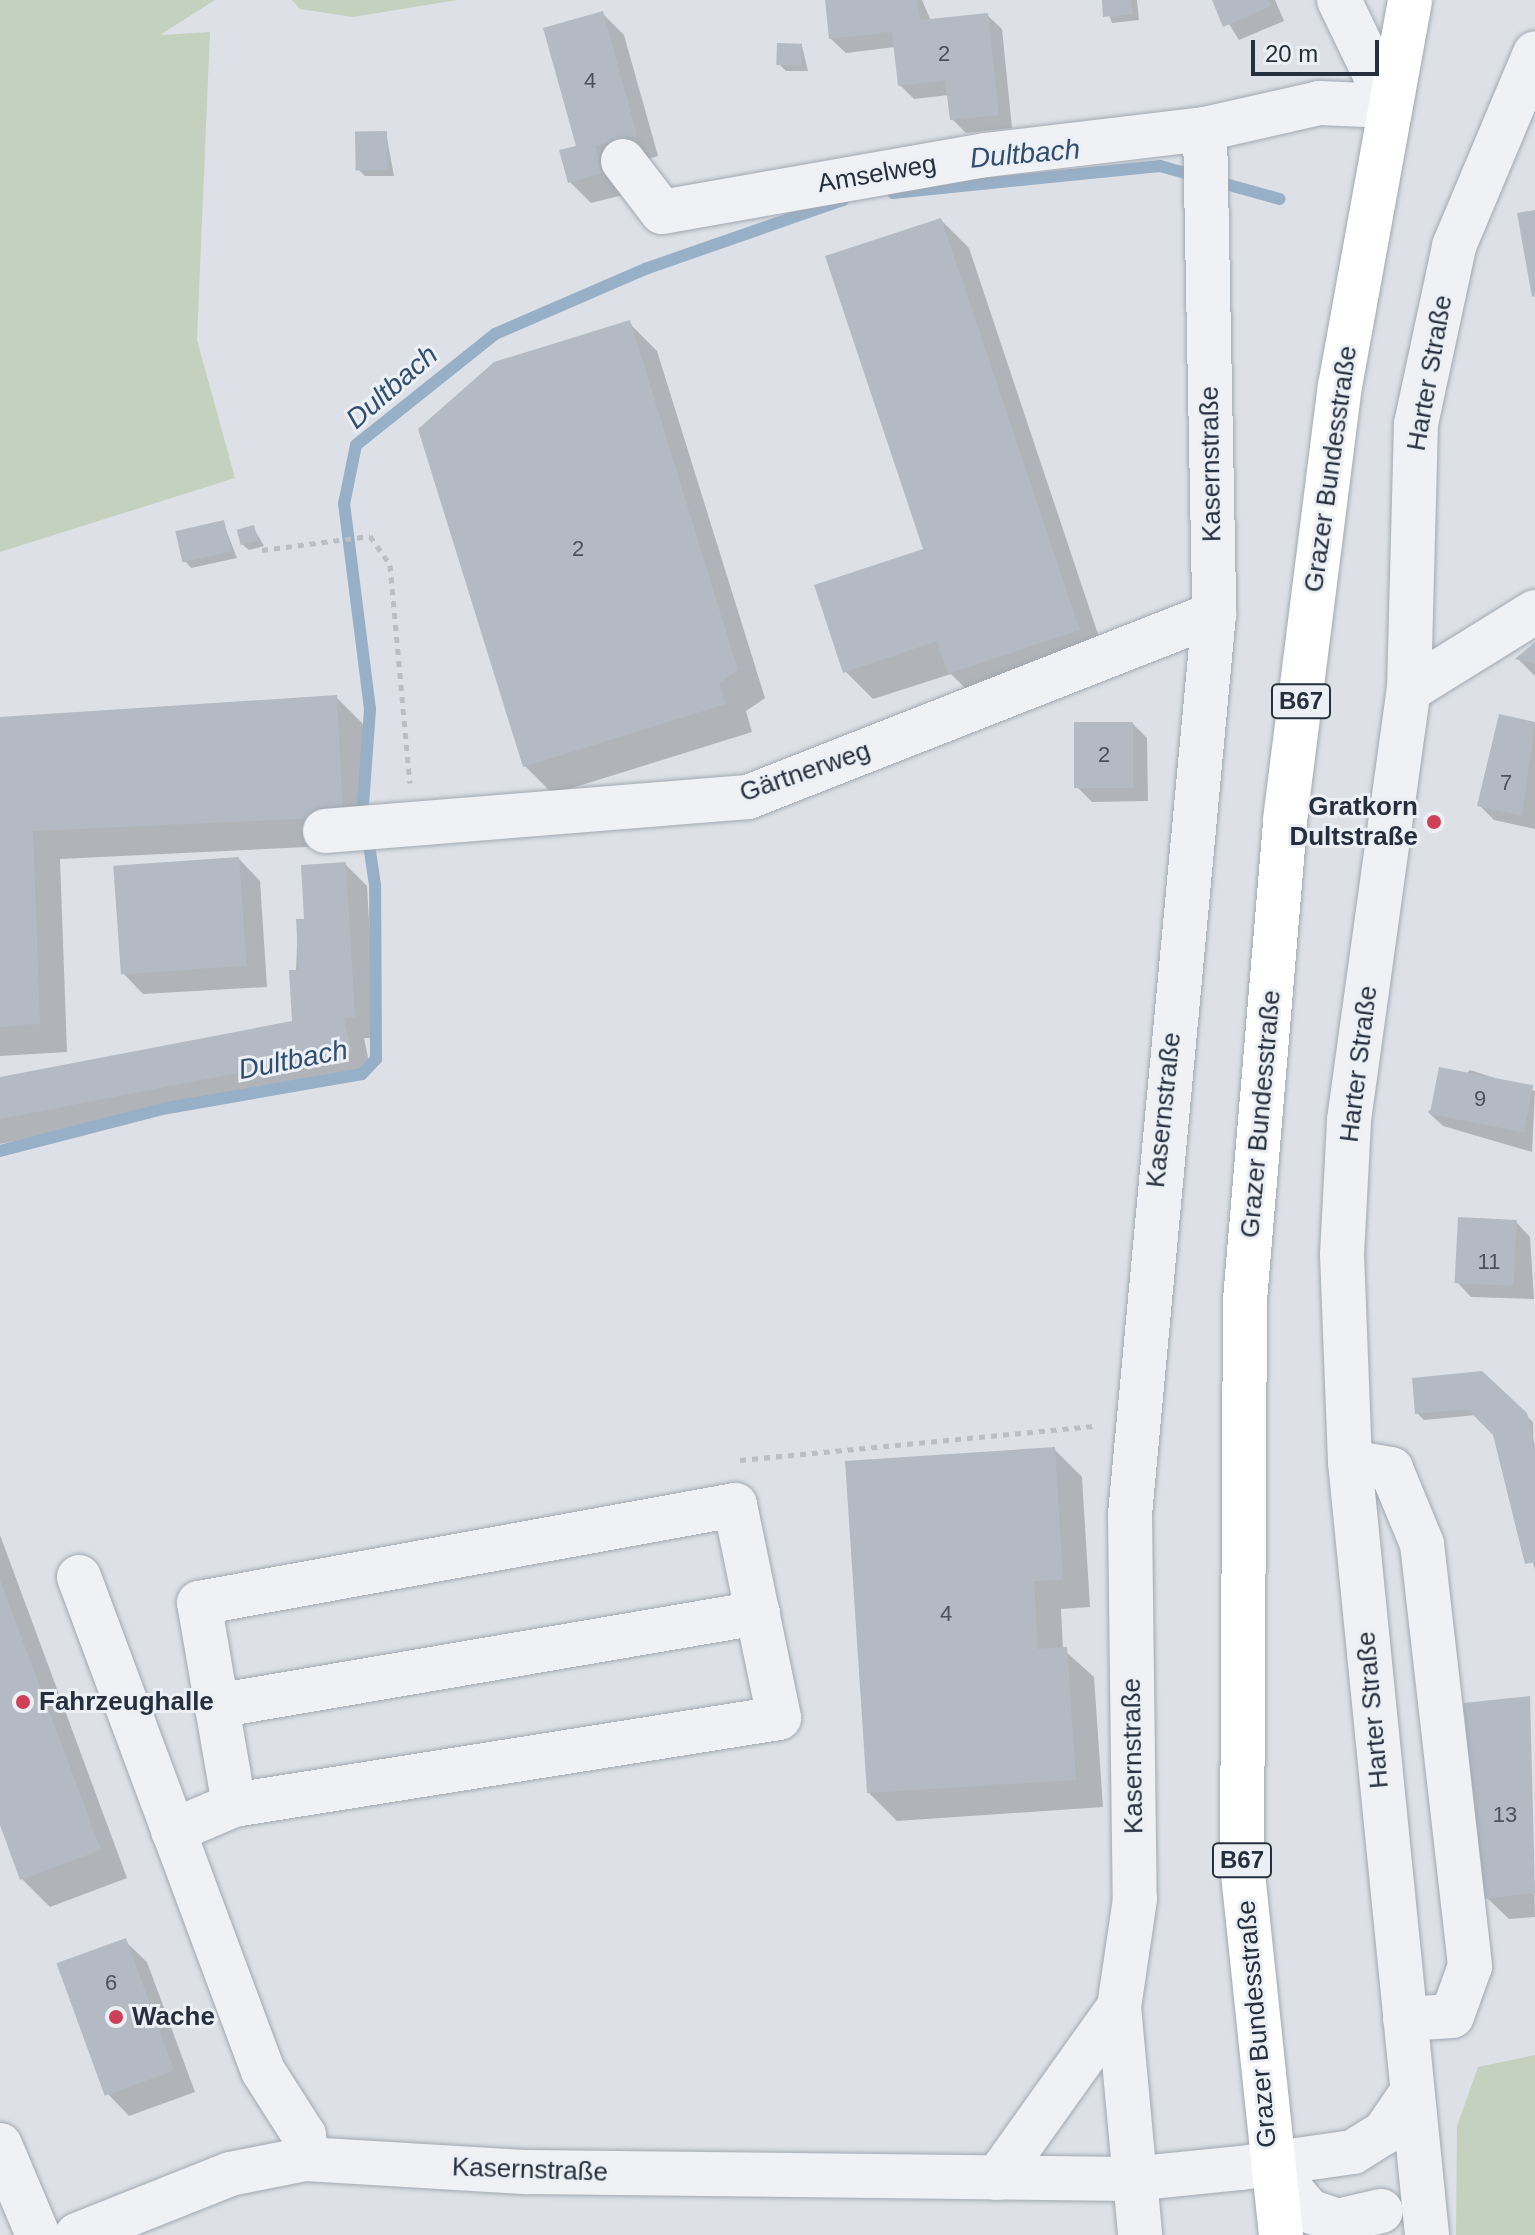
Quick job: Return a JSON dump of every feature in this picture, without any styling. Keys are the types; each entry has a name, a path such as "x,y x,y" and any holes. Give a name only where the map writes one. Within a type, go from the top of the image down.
{"main road":[{"name":"Grazer Bundesstraße","path":"1281,2235 1270,2165 1242,1865 1245,1300 1285,820 1340,386 1410,0"}],"street":[{"path":"1339,0 1390,106"},
{"name":"Harter Straße","path":"1426,2222 1415,2160 1405,2019 1350,1462 1341,1279 1349,1120 1409,690 1416,424 1454,246 1535,53"},
{"name":"Amselweg","path":"623,161 662,212 986,155 1207,142 1319,103 1390,106"},
{"name":"Kasernstraße","path":"1131,2179 1119,2007 1135,1899 1130,1515 1214,614 1207,142"},
{"path":"1409,690 1535,612"},
{"name":"Gärtnerweg","path":"364,828 748,797 1214,614"},
{"path":"1350,1462 1391,1469 1422,1544 1470,1966 1452,2016 1405,2019"},
{"path":"173,1831 234,1805 779,1718 735,1505 199,1603 234,1805"},
{"path":"79,1577 263,2071 304,2135 306,2159"},
{"path":"216,1706 758,1613"},
{"name":"Kasernstraße","path":"997,2178 1119,2007"},
{"path":"1270,2165 1353,2152 1384,2133 1410,2095"},
{"path":"0,2145 38,2235"},
{"name":"Kasernstraße","path":"77,2235 230,2174 306,2159 528,2172 1131,2179 1270,2165"},
{"path":"1270,2165 1309,2211 1338,2221 1373,2223 1415,2160"},
{"path":"1131,2179 1140,2235"}],"path":[{"path":"262,550 370,536 390,565 364,828"},
{"path":"728,1461 1137,1422"}],"green space":[{"path":"0,0 215,0 160,35 210,32 197,340 235,478 0,552"},
{"path":"292,0 457,0 353,17 300,9"},
{"path":"1535,2055 1535,2235 1456,2235 1457,2126 1478,2067"}],"building":[{"path":"825,0 917,0 920,20 988,13 999,115 950,120 945,80 898,86 892,32 829,39"},
{"path":"1102,0 1131,0 1133,14 1103,17"},
{"path":"1212,0 1268,0 1271,6 1223,27"},
{"path":"603,11 637,135 595,146 602,173 568,183 559,150 576,146 543,28"},
{"path":"777,43 802,44 801,66 776,65"},
{"path":"387,131 388,170 356,171 355,132"},
{"path":"1535,210 1535,296 1532,297 1517,213"},
{"path":"941,218 1080,630 948,674 937,641 843,673 814,585 923,549 825,256"},
{"path":"630,320 738,670 719,683 726,704 523,767 418,429 494,362"},
{"path":"224,520 231,551 182,562 175,531"},
{"path":"254,525 258,540 241,545 237,530"},
{"path":"1535,642 1535,664 1515,659"},
{"path":"337,695 343,817 33,831 40,1024 0,1027 0,717"},
{"path":"1499,714 1535,722 1522,816 1477,806"},
{"path":"1074,722 1133,722 1133,788 1074,788"},
{"path":"239,857 247,966 121,975 113,866"},
{"path":"346,862 355,1017 344,1018 351,1051 0,1119 0,1077 292,1021 289,970 299,970 296,919 304,919 301,865"},
{"path":"1439,1067 1533,1085 1524,1132 1430,1114"},
{"path":"1458,1217 1517,1220 1513,1286 1455,1283"},
{"path":"1482,1371 1527,1413 1535,1445 1535,1562 1525,1564 1493,1435 1467,1409 1415,1414 1412,1378"},
{"path":"1055,1447 1063,1580 1034,1581 1038,1649 1067,1647 1076,1780 867,1793 845,1461"},
{"name":"Fahrzeughalle","path":"0,1580 101,1850 20,1880 0,1825"},
{"path":"1530,1696 1535,1893 1485,1899 1463,1703"},
{"name":"Wache","path":"126,1938 174,2070 105,2096 56,1963"}],"waterway":[{"name":"Dultbach","path":"893,193 1160,166 1280,199"},
{"name":"Dultbach","path":"0,1151 162,1109 362,1074 376,1059 375,885 363,805 370,709 344,504 356,445 495,334 645,269 843,200"}],"place":[{"name":"Gratkorn Dultstraße","path":"1434,822"},
{"name":"Fahrzeughalle","path":"23,1702"},
{"name":"Wache","path":"116,2017"}]}
